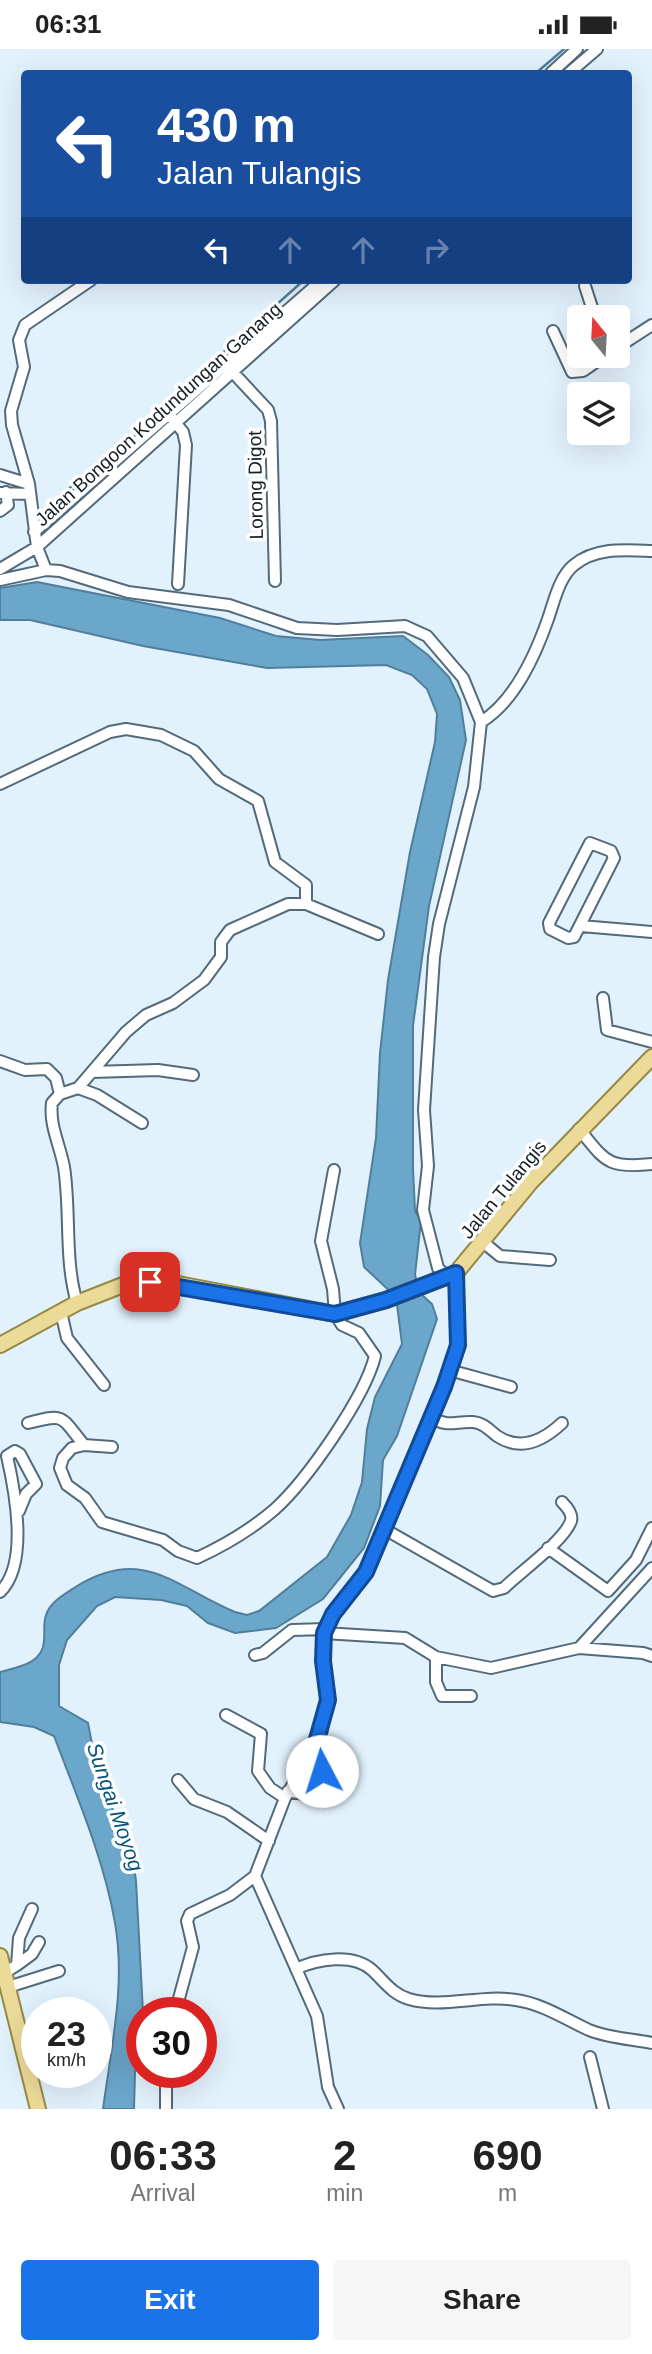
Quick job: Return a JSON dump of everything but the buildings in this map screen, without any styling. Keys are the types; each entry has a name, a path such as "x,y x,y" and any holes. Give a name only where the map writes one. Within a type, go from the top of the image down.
{"main road":[{"name":"Jalan Tulangis","path":"0,1345 77,1303 128,1283 150,1282 335,1314 386,1300 452,1275 579,1129 652,1057"},
{"path":"5,1968 21,2027"},
{"path":"34,2088 36,2108"}],"street":[{"path":"554,70 577,49"},
{"path":"572,70 597,49"},
{"path":"46,570 37,547 30,489 12,425 11,411 24,367 19,346 20,334 25,325 85,284"},
{"path":"254,345 318,284"},
{"name":"Jalan Bongoon Kodundungan Ganang","path":"0,569 37,547 171,418 254,345 330,284"},
{"path":"586,286 592,305"},
{"path":"630,339 652,325"},
{"path":"553,331 567,361"},
{"name":"Lorong Digot","path":"228,367 268,410 271,421 275,581"},
{"path":"570,368 572,372 587,368"},
{"path":"34,532 171,418 185,437 186,452 178,585"},
{"path":"0,475 30,489"},
{"path":"0,511 8,505 3,493 30,489"},
{"path":"481,722 498,712 515,688 540,639 564,578 573,566 592,555 616,549 652,551"},
{"path":"0,580 46,570 73,572 128,592 229,605 297,628 413,628 427,636 455,667 481,722 474,787 439,924 430,1000 425,1110 428,1166 423,1210 438,1268 452,1275 458,1345 386,1531 366,1572 333,1614 325,1631 323,1661 328,1700 314,1750 287,1795 255,1876 230,1895 190,1913 187,1921 193,1947 179,1997"},
{"path":"0,784 110,732 126,729 161,735 194,751 219,779 258,801 273,858 306,885 306,904"},
{"path":"594,843 611,851 614,858 581,926 571,938 549,927 587,846 594,843"},
{"path":"77,1303 70,1272 64,1168 51,1121 52,1103 60,1094 78,1088 126,1032 146,1016 173,1003 210,974 221,957 224,935 288,904 306,904 378,934"},
{"path":"581,926 652,932"},
{"path":"603,997 607,1030 652,1042"},
{"path":"0,1061 25,1070 47,1069 55,1078 60,1094"},
{"path":"92,1072 158,1070 194,1075"},
{"path":"78,1088 97,1095 142,1123"},
{"path":"579,1129 600,1157 623,1165 652,1164"},
{"path":"112,1447 84,1445 72,1448 63,1458 61,1476 91,1504 96,1518 163,1540 178,1551 197,1557 219,1547 276,1507 335,1432 371,1371 375,1356 359,1333 338,1322 335,1314 333,1289 321,1241 334,1170"},
{"path":"483,1242 500,1256 550,1260"},
{"path":"61,1312 67,1338 104,1385"},
{"path":"449,1370 511,1387"},
{"path":"28,1423 55,1415 61,1418 84,1445"},
{"path":"431,1417 448,1426 472,1422 485,1425 510,1442 528,1443 541,1441 562,1423"},
{"path":"0,1592 11,1572 21,1493"},
{"path":"386,1531 494,1591 504,1588 548,1548 570,1522 571,1515 562,1502"},
{"path":"548,1548 608,1591 636,1560 652,1528"},
{"path":"579,1648 652,1567"},
{"path":"255,1655 263,1653 292,1630 405,1638 436,1657 491,1668 579,1648 652,1656"},
{"path":"436,1657 436,1682 442,1696 471,1696"},
{"path":"226,1715 261,1734 258,1771 270,1788 287,1795 307,1795 315,1790 322,1771 314,1750"},
{"path":"178,1780 194,1799 227,1812 269,1841"},
{"path":"255,1876 317,2016 328,2087 338,2109"},
{"path":"5,1968 32,1909"},
{"path":"5,1968 32,1954 39,1942"},
{"path":"296,1969 317,1961 358,1962 372,1971 384,1985 410,2000 435,2002 495,1997 524,2001 591,2031 652,2043"},
{"path":"5,1968 59,1971"},
{"path":"590,2057 603,2109"},
{"path":"166,2088 166,2109"}],"water":[{"path":"37,582 220,618 276,636 320,640 403,636 428,655 449,677 460,700 466,740 429,906 413,1026 413,1168 415,1211 421,1221 415,1275 421,1294 432,1304 437,1319 397,1436 383,1460 380,1506 364,1548 323,1599 276,1628 235,1633 208,1623 187,1606 161,1600 115,1597 97,1606 67,1640 59,1665 59,1706 88,1723 96,1765 134,1866 142,1997 126,1997 126,2088 135,2088 134,2109 103,2109 106,2088 112,2088 112,2045 119,1970 115,1923 97,1852 54,1736 34,1727 0,1722 0,1672 28,1663 39,1655 43,1649 45,1618 48,1610 59,1598 101,1574 122,1569 159,1575 235,1612 247,1615 259,1611 327,1557 351,1515 362,1482 367,1429 375,1397 402,1344 396,1297 364,1267 360,1243 376,1138 380,1053 388,980 410,852 435,742 437,714 427,689 412,675 386,665 267,668 143,646 30,620 0,620 0,588"}],"waterway":[{"path":"540,70 564,49"},
{"path":"159,410 300,284"},
{"path":"143,424 153,415"},
{"path":"37,517 123,441"}],"route":[{"path":"150,1282 335,1314 386,1300 456,1273 458,1345 444,1387 386,1531 366,1572 333,1614 324,1633 323,1661 328,1700 320,1738 314,1750 322,1771"}],"water label":[{"name":"Sungai Moyog","path":"115,1807"}]}
